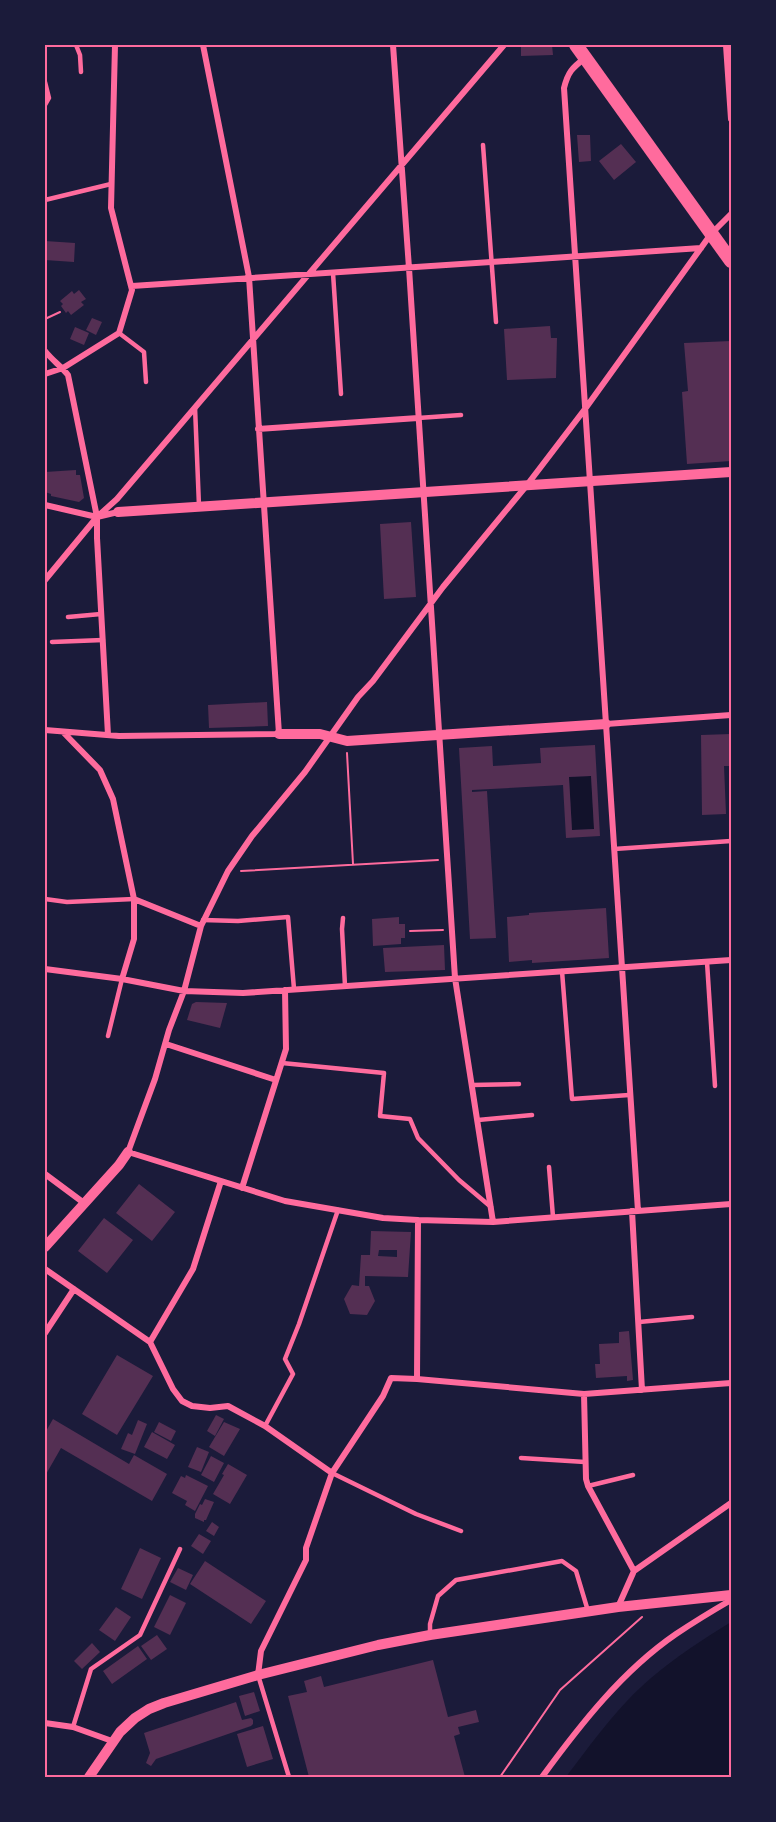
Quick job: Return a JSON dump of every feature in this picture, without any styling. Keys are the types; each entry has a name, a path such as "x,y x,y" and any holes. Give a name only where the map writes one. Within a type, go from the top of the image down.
{"main road":[{"path":"576,45 730,258"}],"street":[{"path":"45,374 63,368 118,333 132,290 111,208 115,45"},
{"path":"203,45 249,277 279,734"},
{"path":"393,45 455,978 493,1222"},
{"path":"45,580 97,517 117,499 253,341 504,45"},
{"path":"726,45 731,119"},
{"path":"585,58 571,68 564,88 622,967 642,1390"},
{"path":"45,1247 128,1152 184,991 202,923 228,871 358,697 373,681 430,604 527,485 585,409 711,234 731,214"},
{"path":"132,286 701,248"},
{"path":"45,351 68,375 97,517 108,735"},
{"path":"258,429 418,417"},
{"path":"45,505 97,517 118,512 731,472"},
{"path":"45,730 108,735 320,734 347,741 731,715"},
{"path":"63,732 100,770 113,799 134,899 134,939 122,980"},
{"path":"134,899 202,923"},
{"path":"45,969 184,991 243,993 731,960"},
{"path":"242,1188 286,1048 285,990"},
{"path":"166,1044 276,1080"},
{"path":"128,1152 285,1201 383,1218 493,1222 731,1204"},
{"path":"45,1174 84,1203"},
{"path":"150,1342 193,1269 221,1181"},
{"path":"417,1378 418,1220"},
{"path":"45,1269 150,1342 173,1389 182,1401 192,1406 210,1408 228,1406 265,1426 332,1473"},
{"path":"45,1333 74,1289"},
{"path":"258,1675 261,1651 306,1560 306,1548 332,1473 383,1396 391,1378 417,1378 584,1394 731,1383"},
{"path":"584,1394 585,1462 588,1486 634,1572"},
{"path":"618,1606 634,1572 731,1503"},
{"path":"89,1777 112,1741 135,1718 149,1709 258,1675 378,1645 430,1635 618,1606 731,1595"},
{"path":"542,1777 604,1698 647,1657 675,1635 731,1600"},
{"path":"45,1723 73,1727 112,1741"}],"lane":[{"path":"76,45 80,55 81,72"},
{"path":"45,82 49,98 45,105"},
{"path":"483,145 496,322"},
{"path":"45,200 111,184"},
{"path":"333,273 341,394"},
{"path":"118,333 144,352 146,382"},
{"path":"195,407 199,507"},
{"path":"418,417 461,415"},
{"path":"68,617 101,614"},
{"path":"52,642 102,640"},
{"path":"614,849 731,841"},
{"path":"45,899 67,902 134,899"},
{"path":"202,923 288,917 294,990"},
{"path":"343,918 345,986"},
{"path":"707,962 715,1086"},
{"path":"562,971 572,1100 629,1095"},
{"path":"108,1036 122,980"},
{"path":"282,1063 384,1073 380,1116 410,1119 418,1138 459,1180 491,1207"},
{"path":"472,1085 519,1084"},
{"path":"478,1120 532,1115"},
{"path":"549,1167 553,1217"},
{"path":"265,1426 293,1374 285,1359 338,1210"},
{"path":"639,1322 692,1317"},
{"path":"521,1458 585,1462"},
{"path":"332,1473 416,1514 461,1531"},
{"path":"588,1486 633,1475"},
{"path":"73,1727 91,1669 140,1635 180,1549"},
{"path":"430,1635 430,1624 438,1596 456,1580 562,1561 576,1570 588,1611"},
{"path":"258,1675 289,1777"}],"path":[{"path":"45,319 60,312"},
{"path":"347,741 353,864"},
{"path":"228,871 447,859"},
{"path":"410,931 452,929"},
{"path":"500,1777 560,1690 645,1613"}],"shaded area":[{"path":"591,776 594,829 572,830 569,777"},
{"path":"731,1622 731,1777 566,1777 606,1725 639,1689 660,1670"}],"building":[{"path":"521,45 552,45 553,55 521,56"},
{"path":"577,135 590,135 591,161 579,162"},
{"path":"621,144 636,162 614,180 599,161"},
{"path":"45,241 75,243 74,262 45,260"},
{"path":"79,290 86,299 81,302 84,305 71,315 68,311 66,313 60,301 72,291 74,294"},
{"path":"92,318 102,322 96,335 86,330"},
{"path":"550,326 551,338 557,338 556,378 507,380 504,329"},
{"path":"75,327 89,333 84,345 70,339"},
{"path":"731,341 731,461 687,464 682,392 688,391 684,343"},
{"path":"76,470 76,475 80,475 84,498 79,502 51,496 45,492 45,472"},
{"path":"411,522 416,597 384,599 380,524"},
{"path":"267,702 268,726 209,728 208,705"},
{"path":"731,734 731,766 724,766 726,814 702,815 701,735"},
{"path":"595,745 600,836 566,838 563,785 472,790 472,792 487,791 496,938 470,939 459,748 492,746 493,766 541,763 540,748","holes":["591,776 594,829 572,830 569,777"]},
{"path":"606,908 609,958 532,963 532,960 509,962 507,917 529,915 529,913"},
{"path":"399,917 399,924 405,924 405,938 401,938 401,944 373,946 372,919"},
{"path":"444,945 445,970 385,972 383,948"},
{"path":"196,1002 227,1003 220,1028 187,1020 192,1004"},
{"path":"139,1184 175,1212 152,1241 116,1213"},
{"path":"104,1218 133,1240 107,1273 78,1251"},
{"path":"371,1231 411,1232 408,1277 365,1276 365,1286 369,1286 375,1301 367,1315 350,1314 344,1299 352,1285 359,1286 361,1255 370,1255","holes":["379,1250 397,1250 397,1257 378,1256"]},
{"path":"629,1331 633,1380 627,1381 627,1376 596,1378 595,1364 600,1364 599,1344 619,1343 619,1332"},
{"path":"117,1355 153,1376 117,1435 82,1414"},
{"path":"216,1415 224,1419 215,1436 207,1431"},
{"path":"53,1419 129,1464 134,1455 167,1474 152,1501 61,1448 45,1476 45,1433"},
{"path":"138,1420 147,1424 135,1454 121,1449 128,1433 132,1435"},
{"path":"159,1422 176,1431 171,1441 154,1432"},
{"path":"224,1422 240,1429 224,1456 209,1447"},
{"path":"152,1432 175,1445 167,1459 144,1447"},
{"path":"197,1447 209,1452 201,1472 188,1467"},
{"path":"211,1456 224,1463 214,1482 201,1475"},
{"path":"228,1464 247,1475 230,1504 213,1494"},
{"path":"186,1475 208,1486 195,1511 185,1505 187,1501 172,1493 181,1476 185,1478"},
{"path":"205,1499 214,1502 204,1522 195,1518 195,1514"},
{"path":"212,1522 219,1527 214,1536 206,1531"},
{"path":"199,1534 211,1541 203,1554 191,1546"},
{"path":"140,1548 161,1558 142,1599 121,1589"},
{"path":"205,1561 266,1601 251,1624 190,1584"},
{"path":"178,1568 193,1575 186,1590 170,1582"},
{"path":"170,1595 186,1603 170,1635 154,1627"},
{"path":"116,1607 131,1617 115,1641 99,1630"},
{"path":"157,1635 167,1649 151,1660 141,1646"},
{"path":"92,1643 100,1652 82,1669 74,1661"},
{"path":"138,1646 147,1659 112,1684 103,1671"},
{"path":"433,1660 448,1717 476,1710 479,1722 458,1727 460,1734 454,1736 465,1777 309,1777 288,1696 307,1692 304,1681 321,1676 324,1687"},
{"path":"254,1692 260,1711 245,1716 239,1696"},
{"path":"236,1702 242,1720 251,1718 253,1720 251,1726 156,1759 151,1766 146,1763 150,1753 144,1733"},
{"path":"263,1726 273,1759 247,1767 237,1734"}]}
